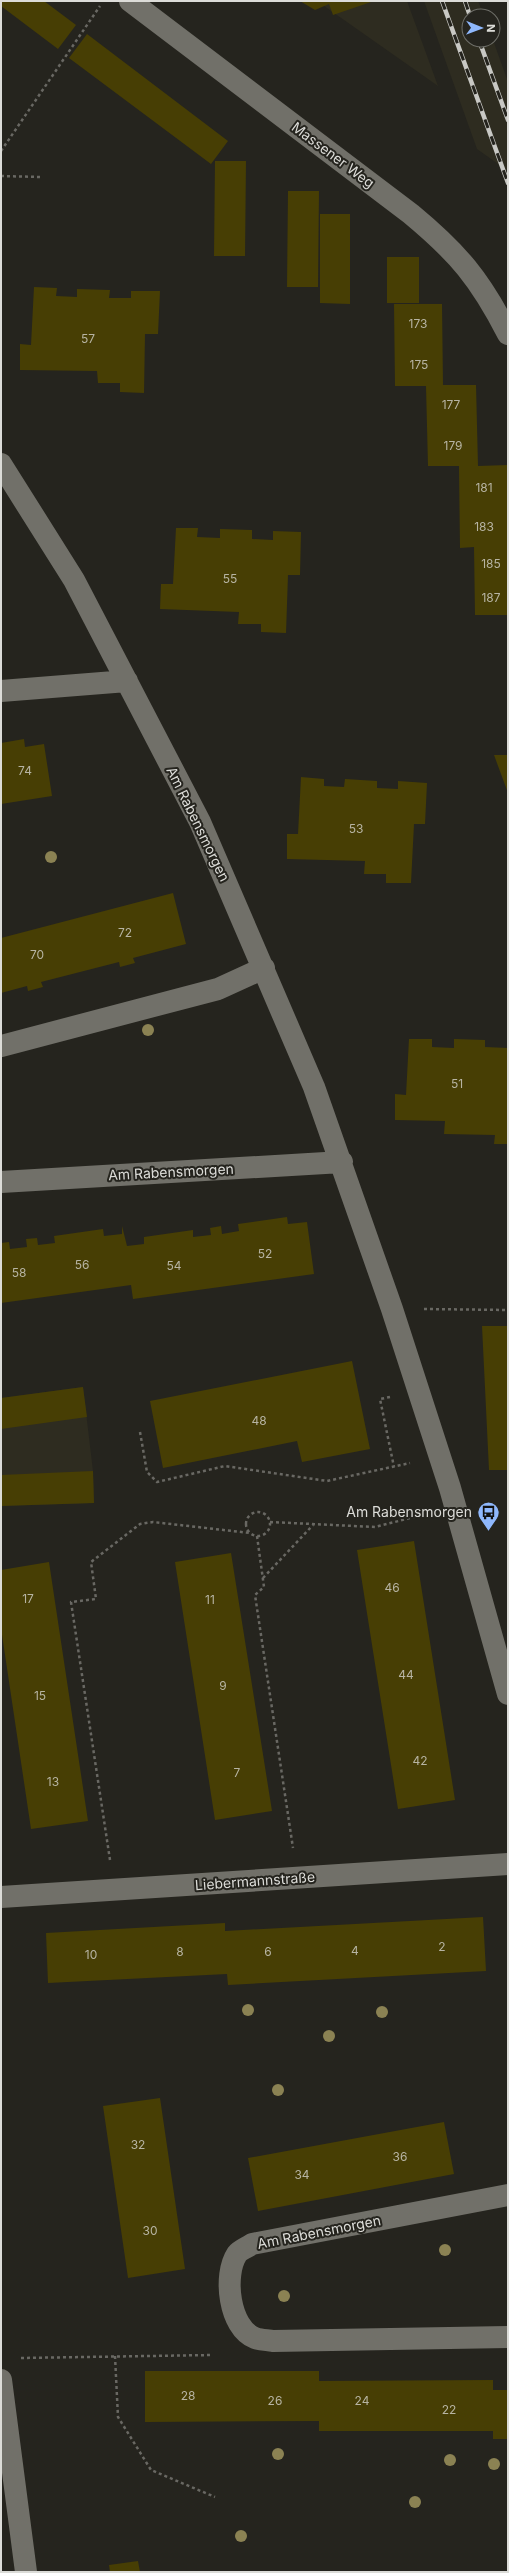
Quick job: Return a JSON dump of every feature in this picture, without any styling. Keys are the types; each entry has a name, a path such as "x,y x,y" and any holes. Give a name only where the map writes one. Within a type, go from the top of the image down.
{"street":[{"name":"Massener Weg","path":"130,1 411,214 443,241 471,270 491,300 508,334"},
{"name":"Am Rabensmorgen","path":"4,476 74,580 200,822 314,1087 342,1162 392,1309 450,1488 508,1694"},
{"path":"1,691 126,681"},
{"path":"1,1046 218,989 264,968"},
{"name":"Am Rabensmorgen","path":"1,1182 342,1162"},
{"name":"Liebermannstraße","path":"1,1897 508,1864"},
{"name":"Am Rabensmorgen","path":"508,2195 252,2244 237,2254 230,2273 230,2300 238,2322 254,2338 273,2341 508,2337"},
{"path":"1,2380 26,2572"}],"path":[{"path":"1,151 103,1"},
{"path":"1,176 40,177"},
{"path":"392,1309 508,1310"},
{"path":"394,1467 380,1399 396,1396"},
{"path":"140,1432 147,1472 157,1482 225,1466 327,1481 417,1462"},
{"path":"270,1522 375,1527 432,1512"},
{"path":"115,1890 71,1602 96,1598 91,1562 140,1524 153,1522 250,1533 257,1536 267,1533 270,1522 264,1513 253,1514 246,1523 250,1533"},
{"path":"263,1579 313,1524"},
{"path":"257,1536 264,1587 255,1595 298,1878"},
{"path":"16,2358 212,2355"},
{"path":"115,2356 118,2417 151,2470 215,2497"}],"shaded area":[{"path":"317,1 407,1 438,86"},
{"path":"424,1 478,1 481,8 461,8 461,48 496,48 508,82 508,171 477,149"},
{"path":"83,1387 93,1471 94,1503 1,1506 1,1398"}],"building":[{"path":"1,1 44,1 76,25 58,49 1,6"},
{"path":"300,1 374,1 333,15 329,4 315,10"},
{"path":"87,34 228,141 211,164 69,58"},
{"path":"215,161 246,161 245,256 214,256"},
{"path":"288,191 319,191 318,287 287,287"},
{"path":"320,214 350,214 350,304 320,303"},
{"path":"387,257 419,257 419,303 387,303"},
{"path":"34,287 57,288 56,296 77,297 77,289 110,290 109,298 131,298 131,291 160,291 158,334 145,334 144,393 120,392 120,383 98,383 97,371 20,370 20,344 31,345"},
{"path":"394,304 442,304 443,385 476,385 478,466 508,465 508,615 475,615 474,547 460,548 459,466 428,466 426,386 395,386"},
{"path":"176,528 198,528 197,537 220,538 220,529 252,530 252,539 273,540 273,531 301,532 300,575 288,575 286,633 261,632 261,624 238,624 239,612 160,609 161,584 173,584"},
{"path":"24,739 25,747 44,744 52,796 1,804 1,743"},
{"path":"494,755 508,755 508,793"},
{"path":"301,777 324,779 324,786 344,787 345,779 377,781 377,788 398,789 398,781 427,783 425,824 414,824 411,883 386,883 386,874 364,874 365,861 287,859 287,834 298,834"},
{"path":"173,893 186,944 133,958 135,963 120,967 119,962 41,982 43,987 28,991 27,986 1,993 1,938"},
{"path":"409,1039 432,1039 432,1047 454,1048 454,1039 485,1040 485,1047 508,1048 508,1144 494,1144 495,1135 444,1134 445,1121 395,1120 395,1094 406,1095"},
{"path":"287,1217 288,1224 307,1222 314,1274 133,1299 131,1285 1,1303 1,1243 9,1242 10,1249 27,1247 26,1239 37,1238 38,1245 55,1243 54,1236 103,1229 104,1236 122,1234 122,1226 127,1246 144,1244 144,1237 193,1230 193,1237 211,1235 210,1228 221,1226 222,1234 239,1231 238,1224"},
{"path":"482,1326 508,1326 508,1470 489,1470"},
{"path":"352,1361 370,1449 302,1462 297,1441 163,1468 150,1401"},
{"path":"83,1387 87,1417 1,1429 1,1398"},
{"path":"93,1471 94,1503 1,1506 1,1475"},
{"path":"414,1541 455,1800 398,1809 357,1550"},
{"path":"231,1553 272,1811 215,1820 175,1562"},
{"path":"49,1562 88,1821 31,1829 1,1628 1,1570"},
{"path":"483,1917 486,1971 228,1985 227,1974 48,1983 46,1933 225,1923 225,1931"},
{"path":"160,2098 185,2269 128,2278 103,2106"},
{"path":"444,2122 454,2174 258,2211 248,2158"},
{"path":"145,2371 319,2371 319,2381 493,2380 493,2390 508,2390 508,2439 493,2439 493,2431 319,2431 319,2421 145,2422"},
{"path":"138,2561 140,2572 110,2572 109,2565"}],"railway":[{"path":"442,1 508,183"},
{"path":"465,1 467,8"},
{"path":"482,48 508,120"}],"place":[{"name":"Am Rabensmorgen","path":"488,1532"}]}
